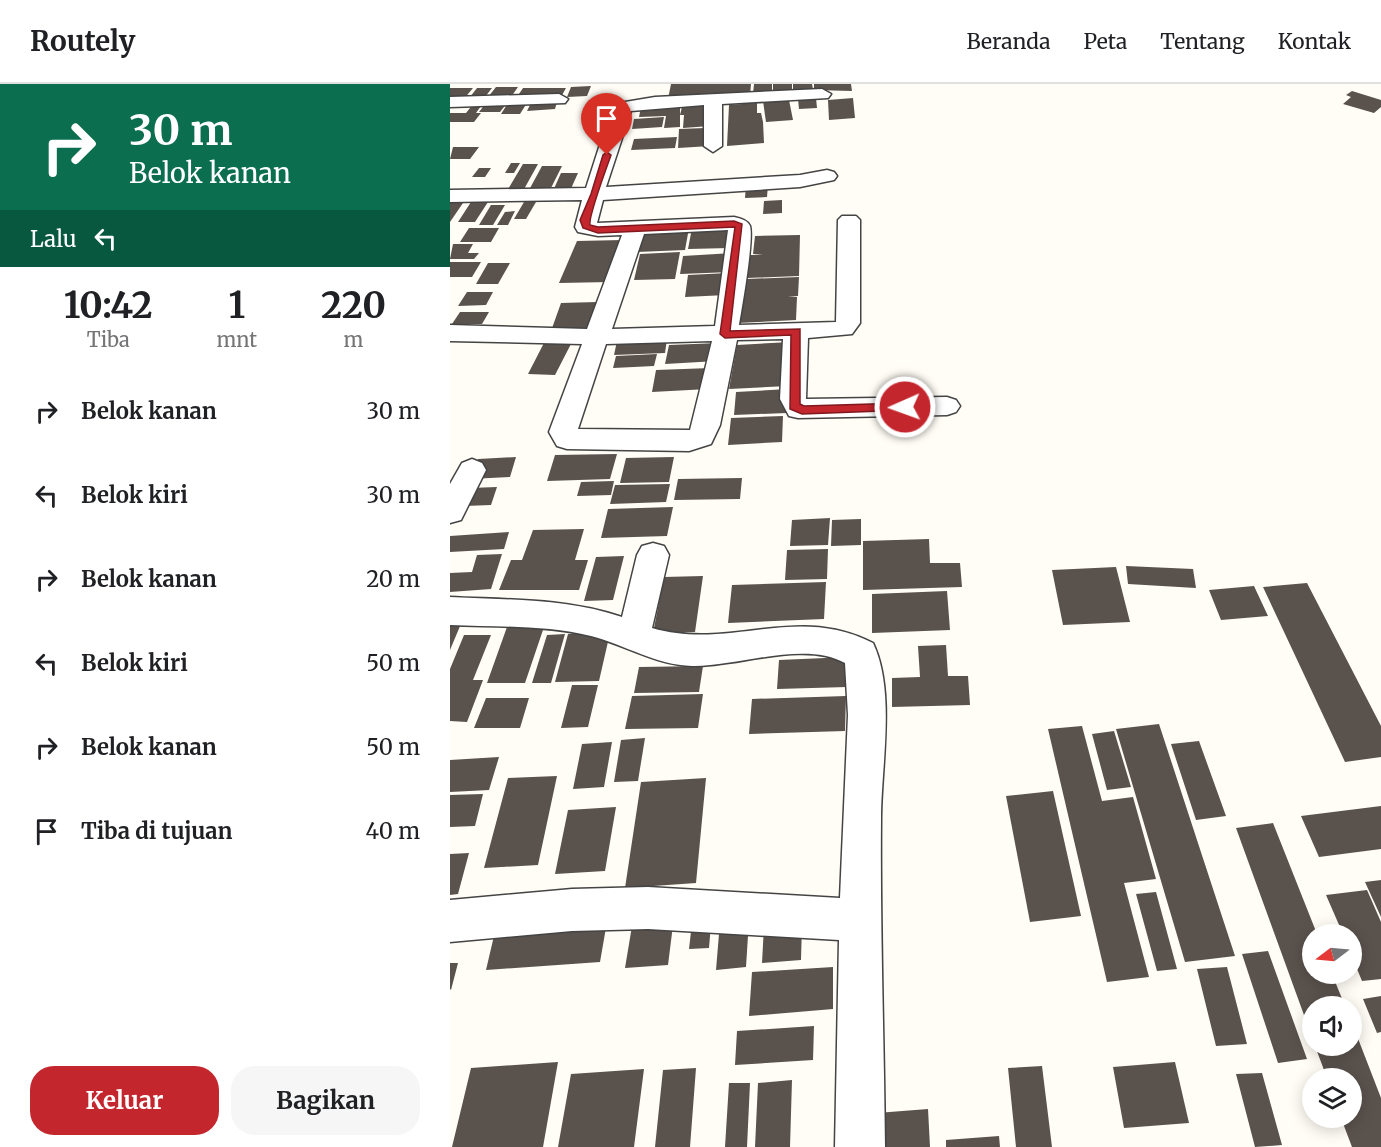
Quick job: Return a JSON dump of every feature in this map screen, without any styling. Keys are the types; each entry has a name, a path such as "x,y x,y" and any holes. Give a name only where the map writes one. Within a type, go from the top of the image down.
{"street":[{"path":"635,228 563,432 567,439 689,441 700,437 708,423 725,334 739,226 734,224 635,228 598,230 586,226 584,220 588,194 619,113 624,107 655,102 822,94"},
{"path":"450,102 559,99"},
{"path":"713,99 713,146"},
{"path":"450,196 588,194 800,181 827,176"},
{"path":"450,333 598,337 839,329 848,323 849,220"},
{"path":"796,332 793,399 798,409 947,406"},
{"path":"450,512 472,470"},
{"path":"634,635 653,555"},
{"path":"450,611 589,621 672,649 693,651 800,641 828,641 849,645 861,654 866,705 860,920 863,1011 860,1147"},
{"path":"450,921 572,910 648,908 860,920"}],"building":[{"path":"671,84 751,84 750,96 668,99"},
{"path":"754,84 772,84 772,93 753,94"},
{"path":"773,84 792,84 792,93 773,94"},
{"path":"793,84 812,84 813,89 793,90"},
{"path":"814,84 851,84 852,91 814,90"},
{"path":"591,86 587,96 567,97 571,87"},
{"path":"496,87 518,87 511,97 488,97"},
{"path":"450,88 473,88 463,100 450,100"},
{"path":"477,88 492,88 485,97 470,97"},
{"path":"523,88 566,88 561,97 517,97"},
{"path":"1352,91 1381,100 1381,107 1374,113 1343,104 1351,97 1346,95"},
{"path":"816,98 817,108 799,109 798,99"},
{"path":"853,98 855,118 829,120 828,100"},
{"path":"789,100 793,120 766,122 763,101"},
{"path":"557,102 555,109 527,111 531,103"},
{"path":"474,103 483,103 476,113 481,113 474,122 450,122 450,113 466,113"},
{"path":"486,103 507,103 500,112 479,112"},
{"path":"508,103 527,103 520,114 501,114"},
{"path":"757,103 757,113 761,113 763,122 764,143 727,146 729,105"},
{"path":"680,105 680,127 664,128 666,116 639,117 641,107"},
{"path":"711,105 710,126 683,128 684,115 680,115 682,107"},
{"path":"664,117 662,127 632,129 634,119"},
{"path":"705,128 704,138 711,138 710,146 678,148 679,129"},
{"path":"677,137 675,148 631,150 634,139"},
{"path":"453,147 479,147 470,159 450,159"},
{"path":"511,163 520,163 514,173 505,173"},
{"path":"523,164 538,164 523,191 507,191"},
{"path":"542,166 562,166 550,190 529,190"},
{"path":"479,168 491,168 485,177 472,177"},
{"path":"561,173 578,173 569,193 552,193"},
{"path":"746,185 768,185 767,197 745,198"},
{"path":"782,200 782,213 763,214 764,201"},
{"path":"471,202 488,202 475,222 458,222"},
{"path":"524,202 536,202 526,219 514,219"},
{"path":"450,203 463,203 450,222"},
{"path":"491,205 505,205 493,225 479,225"},
{"path":"515,211 508,225 497,225 505,212"},
{"path":"733,226 730,248 688,249 692,228"},
{"path":"469,228 499,228 491,242 460,242"},
{"path":"689,228 685,250 637,252 642,230"},
{"path":"800,235 799,276 747,278 749,255 763,255 753,254 755,236"},
{"path":"623,240 610,282 559,283 577,241"},
{"path":"453,244 473,244 468,253 479,253 474,259 450,259"},
{"path":"680,252 675,279 634,280 640,254"},
{"path":"733,253 731,272 680,274 683,256"},
{"path":"450,262 481,262 472,277 450,277"},
{"path":"488,263 510,263 498,284 476,284"},
{"path":"728,273 726,295 685,297 688,275"},
{"path":"799,277 798,296 788,297 797,297 796,320 737,323 739,300 744,299 746,279"},
{"path":"467,292 493,292 486,305 458,306"},
{"path":"597,302 597,329 551,331 561,303"},
{"path":"460,312 489,312 482,324 452,324"},
{"path":"667,339 665,353 614,355 617,341"},
{"path":"545,341 572,342 555,375 528,374"},
{"path":"791,342 788,386 729,389 737,345"},
{"path":"719,343 717,361 665,364 669,345"},
{"path":"657,354 654,366 613,368 616,356"},
{"path":"711,368 708,389 652,392 656,370"},
{"path":"788,389 787,413 734,415 736,392"},
{"path":"783,416 782,442 728,445 731,418"},
{"path":"617,454 610,479 547,481 555,455"},
{"path":"516,457 510,477 470,479 478,459"},
{"path":"674,457 669,482 620,483 626,458"},
{"path":"742,478 740,499 674,500 678,479"},
{"path":"614,481 611,495 577,496 581,482"},
{"path":"670,484 666,502 610,504 615,485"},
{"path":"497,487 491,505 464,506 470,488"},
{"path":"673,507 667,536 601,538 608,509"},
{"path":"830,518 828,545 790,546 792,520"},
{"path":"861,519 861,545 831,546 832,520"},
{"path":"584,529 575,560 588,560 579,590 499,590 511,560 522,560 533,530"},
{"path":"509,532 504,549 450,552 450,536"},
{"path":"929,539 930,563 960,563 962,587 863,590 863,541"},
{"path":"828,549 827,579 785,580 787,550"},
{"path":"502,554 491,589 450,592 450,573 472,572 477,555"},
{"path":"624,556 613,600 584,601 596,557"},
{"path":"1126,566 1193,569 1196,588 1128,584"},
{"path":"1116,567 1130,622 1063,625 1052,570"},
{"path":"703,576 695,632 653,633 664,577"},
{"path":"826,582 824,619 728,623 732,585"},
{"path":"1307,583 1381,726 1381,757 1345,762 1263,587"},
{"path":"1254,586 1268,616 1221,620 1209,590"},
{"path":"947,591 950,630 872,633 872,594"},
{"path":"450,619 463,619 450,650"},
{"path":"507,627 544,627 525,683 487,683"},
{"path":"610,633 599,681 555,682 568,634"},
{"path":"565,634 551,683 532,683 547,635"},
{"path":"464,635 491,635 473,680 483,680 467,722 450,721 450,669"},
{"path":"946,645 948,676 968,676 970,705 892,707 892,678 920,677 918,646"},
{"path":"848,657 847,687 777,689 779,660"},
{"path":"703,666 699,692 634,693 639,667"},
{"path":"572,685 598,685 588,727 561,728"},
{"path":"703,694 698,728 625,729 632,696"},
{"path":"846,696 845,731 749,734 752,699"},
{"path":"486,698 529,698 520,728 474,728"},
{"path":"1159,724 1235,956 1185,962 1116,729"},
{"path":"1082,726 1102,801 1133,797 1156,879 1124,883 1149,977 1107,982 1048,729"},
{"path":"1114,731 1131,787 1107,790 1092,734"},
{"path":"645,738 638,781 614,782 621,740"},
{"path":"1199,741 1226,816 1196,820 1171,744"},
{"path":"612,742 604,787 573,789 582,744"},
{"path":"499,757 489,790 450,792 450,760"},
{"path":"557,776 538,865 484,868 508,778"},
{"path":"706,778 696,883 625,888 641,782"},
{"path":"1053,791 1081,916 1030,922 1006,796"},
{"path":"483,794 475,826 450,827 450,795"},
{"path":"1381,806 1381,849 1319,857 1301,816"},
{"path":"616,807 605,871 555,874 568,810"},
{"path":"1273,823 1313,924 1302,924 1302,984 1336,984 1341,996 1302,996 1302,1010 1236,828"},
{"path":"469,853 458,894 450,895 450,854"},
{"path":"1381,880 1381,917 1365,882"},
{"path":"1367,890 1381,922 1381,979 1362,981 1362,924 1339,924 1326,895"},
{"path":"1156,892 1177,969 1157,971 1136,894"},
{"path":"712,912 709,948 689,949 693,914"},
{"path":"608,916 600,962 486,970 497,923"},
{"path":"674,917 668,965 625,968 633,920"},
{"path":"749,920 746,967 716,970 720,922"},
{"path":"802,924 801,960 762,963 764,926"},
{"path":"1268,951 1302,1045 1302,1056 1306,1056 1307,1059 1278,1063 1242,954"},
{"path":"450,963 458,963 451,990 450,989"},
{"path":"833,967 833,1009 749,1016 752,972"},
{"path":"1227,967 1247,1044 1216,1046 1197,969"},
{"path":"1381,996 1381,1032 1377,1033 1363,999"},
{"path":"814,1026 813,1060 735,1065 737,1031"},
{"path":"1362,1049 1381,1098 1381,1147 1352,1147 1345,1128 1362,1128 1362,1068 1323,1068 1319,1056 1362,1056"},
{"path":"558,1062 543,1147 452,1147 471,1068"},
{"path":"1175,1062 1189,1123 1124,1128 1113,1067"},
{"path":"1042,1066 1052,1147 1016,1147 1008,1068"},
{"path":"696,1068 690,1147 655,1147 663,1070"},
{"path":"644,1069 634,1147 558,1147 571,1074"},
{"path":"1262,1073 1282,1145 1255,1147 1236,1074"},
{"path":"792,1080 790,1147 755,1147 758,1083"},
{"path":"729,1083 750,1083 747,1147 725,1147"},
{"path":"928,1109 930,1147 865,1147 864,1114"},
{"path":"999,1136 1000,1147 946,1147 946,1140"}],"route":[{"path":"607,155 596,194 584,220 586,226 598,230 734,224 739,226 725,334 796,332 794,406 802,410 905,407"}]}
